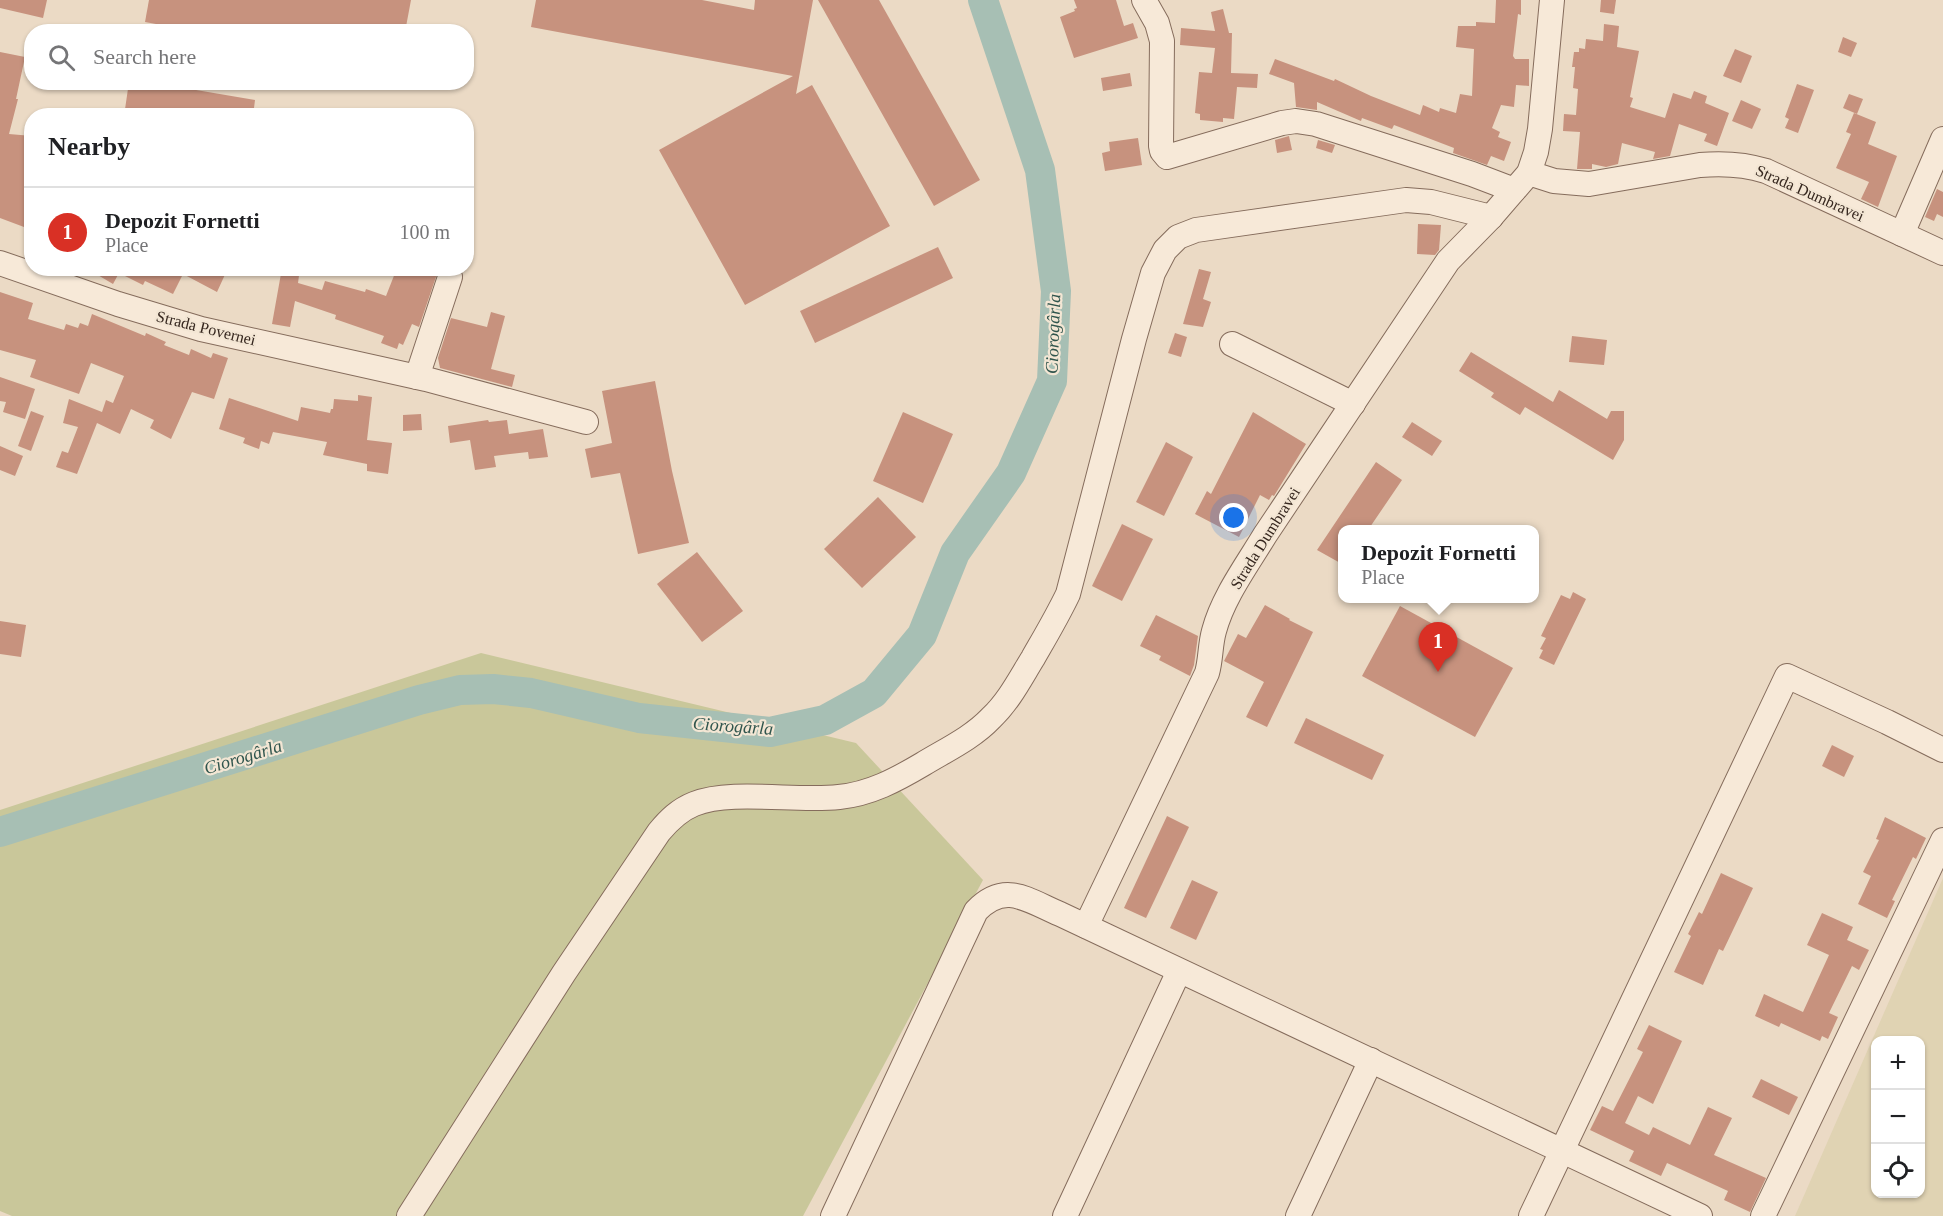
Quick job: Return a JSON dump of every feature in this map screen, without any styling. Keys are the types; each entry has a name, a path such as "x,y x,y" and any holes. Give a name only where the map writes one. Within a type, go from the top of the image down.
{"street":[{"name":"Strada Dumbravei","path":"1144,0 1157,23 1162,41 1161,146 1164,155 1170,157 1282,123 1296,121 1316,124 1522,181 1589,184 1700,165 1749,166 1766,171 1943,253"},
{"name":"Strada Dumbravei","path":"1086,926 1208,673 1214,630 1224,605 1265,535 1448,261 1522,181 1536,152 1540,129 1552,0"},
{"path":"1902,234 1943,139"},
{"path":"409,1216 564,973 669,819 694,803 722,798 818,799 857,795 872,790 901,777 974,734 1005,703 1068,594 1134,339 1160,257 1170,244 1187,233 1219,225 1406,201 1431,202 1491,216"},
{"name":"Strada Povernei","path":"0,263 24,271"},
{"name":"Strada Povernei","path":"37,276 201,329 417,377 586,422"},
{"path":"417,377 450,277"},
{"path":"1232,344 1353,404"},
{"path":"1532,1216 1787,676 1943,750"},
{"path":"1764,1216 1943,840"},
{"path":"833,1216 976,911 987,900 1005,894 1018,896 1086,926 1700,1216"},
{"path":"1065,1216 1179,971"},
{"path":"1298,1216 1371,1060"}],"shaded area":[{"path":"481,653 856,743 983,880 803,1216 12,1216 0,1211 0,810"},
{"path":"1943,878 1943,1216 1795,1216 1871,1042 1871,1198 1925,1198 1925,1036 1874,1036"}],"building":[{"path":"0,0 47,0 43,18 0,8"},
{"path":"149,0 411,0 406,24 156,24 145,22"},
{"path":"536,0 702,0 754,10 755,0 813,0 796,94 812,85 890,226 745,305 659,150 793,76 531,27"},
{"path":"818,0 879,0 980,180 934,206"},
{"path":"1074,0 1116,0 1124,26 1133,23 1138,38 1074,58 1060,17 1075,11 1074,9 1077,8"},
{"path":"1496,0 1521,0 1521,15 1518,14 1513,56 1515,59 1529,59 1529,86 1516,85 1514,107 1501,105 1492,128 1500,132 1498,137 1511,142 1504,161 1491,156 1487,165 1453,153 1454,148 1394,125 1392,129 1362,118 1361,121 1317,102 1317,110 1296,107 1294,83 1269,74 1275,59 1334,81 1335,79 1420,115 1423,105 1439,112 1440,108 1456,113 1460,94 1472,96 1474,49 1456,47 1458,26 1476,26 1476,22 1495,23"},
{"path":"1601,0 1616,0 1614,14 1600,12"},
{"path":"1223,9 1229,33 1232,33 1231,73 1258,74 1257,88 1237,87 1234,119 1223,118 1223,122 1200,120 1200,114 1195,113 1199,72 1212,73 1215,48 1180,45 1181,28 1215,31 1211,12"},
{"path":"1604,24 1619,26 1617,47 1639,51 1630,107 1665,118 1673,93 1691,99 1694,91 1707,96 1705,103 1729,113 1717,146 1704,141 1707,134 1679,124 1670,156 1653,159 1655,152 1622,143 1618,164 1606,167 1592,164 1592,169 1577,169 1580,132 1563,131 1564,114 1576,115 1578,89 1573,88 1574,52 1579,52 1579,48 1585,49 1586,39 1603,41"},
{"path":"1843,37 1857,43 1851,57 1838,52"},
{"path":"1735,49 1752,56 1741,83 1723,76"},
{"path":"0,52 24,57 16,99 18,99 9,134 24,135 24,227 0,218"},
{"path":"1130,73 1132,86 1103,91 1101,78"},
{"path":"1797,84 1814,90 1798,133 1785,128 1789,119 1785,117"},
{"path":"128,90 196,90 255,100 254,108 125,108"},
{"path":"1849,94 1863,99 1857,114 1843,108"},
{"path":"1741,100 1761,109 1752,129 1732,121"},
{"path":"1854,113 1876,122 1868,144 1897,156 1878,207 1861,199 1869,182 1836,168 1851,134 1846,132"},
{"path":"1289,136 1292,150 1277,153 1275,140"},
{"path":"1138,138 1142,165 1105,171 1102,153 1110,151 1109,142"},
{"path":"1318,140 1335,145 1332,153 1316,148"},
{"path":"1937,189 1943,192 1943,217 1937,214 1934,221 1925,217"},
{"path":"1418,224 1441,225 1439,250 1435,255 1417,254"},
{"path":"938,247 953,278 815,343 800,311"},
{"path":"1199,269 1211,272 1203,299 1211,302 1203,327 1183,324"},
{"path":"100,276 117,276 113,284"},
{"path":"125,276 182,276 173,294 145,281 143,285"},
{"path":"187,276 224,276 217,292"},
{"path":"281,276 299,276 298,283 322,290 325,281 365,292 366,289 386,296 394,276 436,276 419,327 412,324 403,345 399,343 397,349 381,343 384,336 335,319 336,315 295,301 290,327 272,324"},
{"path":"0,292 33,303 28,319 64,330 66,324 78,328 80,323 88,326 92,314 145,336 146,333 166,342 164,345 189,355 191,349 211,358 213,353 228,358 214,399 192,392 171,439 150,428 154,420 131,409 120,434 97,423 77,474 56,467 62,451 68,453 78,427 63,423 69,399 102,412 106,400 113,403 124,376 91,363 79,394 30,377 36,360 0,350"},
{"path":"491,312 505,316 491,369 515,375 512,387 440,368 438,358 451,318 487,327"},
{"path":"1175,333 1187,337 1181,357 1168,353"},
{"path":"1572,336 1607,340 1604,365 1569,362"},
{"path":"1471,352 1553,402 1559,390 1607,419 1611,411 1624,411 1624,440 1613,460 1525,407 1520,415 1491,397 1494,393 1459,371"},
{"path":"0,377 35,389 25,419 3,412 6,402 0,401"},
{"path":"655,381 672,471 689,543 638,554 620,473 591,478 585,449 612,443 602,391"},
{"path":"358,395 372,397 367,440 392,443 388,474 367,471 367,464 323,455 327,442 273,432 269,444 261,441 259,449 243,443 245,438 219,429 229,398 298,421 301,407 330,413 334,399 358,401"},
{"path":"31,411 44,416 31,451 18,446"},
{"path":"903,412 953,434 923,503 873,481"},
{"path":"1253,412 1306,444 1274,496 1272,495 1269,500 1260,495 1239,537 1195,514 1207,491 1211,494"},
{"path":"421,414 422,430 403,431 403,415"},
{"path":"488,420 489,422 507,420 509,434 543,429 548,457 529,459 528,452 494,456 496,467 475,470 470,440 450,443 448,426"},
{"path":"1412,422 1442,441 1432,456 1402,437"},
{"path":"1166,442 1193,457 1164,516 1136,502"},
{"path":"0,446 23,456 15,476 0,470"},
{"path":"1376,462 1402,480 1371,525 1338,525 1338,562 1317,550"},
{"path":"878,497 916,537 862,588 824,549"},
{"path":"1122,524 1153,539 1122,601 1092,586"},
{"path":"697,552 743,611 702,642 657,584"},
{"path":"1573,592 1586,599 1554,665 1539,658 1543,650 1540,649 1546,638 1541,636 1561,595 1570,599"},
{"path":"1265,605 1313,632 1267,727 1246,717 1264,682 1224,661 1238,634 1246,638"},
{"path":"1400,606 1513,668 1475,737 1362,676"},
{"path":"1156,615 1198,636 1190,676 1159,660 1161,656 1140,646"},
{"path":"0,621 26,625 21,657 0,654"},
{"path":"1306,718 1384,755 1372,780 1294,743"},
{"path":"1832,745 1854,756 1844,777 1822,766"},
{"path":"1167,816 1189,827 1146,918 1124,908"},
{"path":"1885,817 1926,838 1916,859 1913,857 1892,900 1895,901 1887,918 1858,904 1871,876 1863,872 1879,840 1876,839"},
{"path":"1721,873 1753,888 1723,951 1719,949 1703,985 1674,972 1691,936 1688,934 1699,912 1702,914"},
{"path":"1192,880 1218,892 1196,940 1170,928"},
{"path":"1822,913 1853,927 1847,940 1869,950 1859,970 1852,966 1829,1013 1838,1017 1828,1039 1822,1036 1820,1041 1781,1023 1779,1027 1755,1016 1764,994 1803,1012 1829,955 1807,945"},
{"path":"1649,1025 1682,1041 1653,1104 1638,1096 1625,1123 1649,1135 1653,1127 1690,1145 1708,1107 1732,1118 1714,1155 1766,1178 1750,1212 1724,1200 1728,1191 1667,1163 1661,1176 1629,1161 1634,1151 1590,1130 1602,1106 1613,1111 1643,1052 1637,1049"},
{"path":"1761,1079 1798,1097 1789,1115 1752,1097"}],"waterway":[{"name":"Ciorogârla","path":"0,832 419,700 460,690 493,689 531,693 639,718 770,732 825,720 874,693 922,635 955,553 1011,473 1052,381 1056,291 1040,170 983,0"}],"place":[{"name":"Depozit Fornetti","path":"1438,672"}]}
